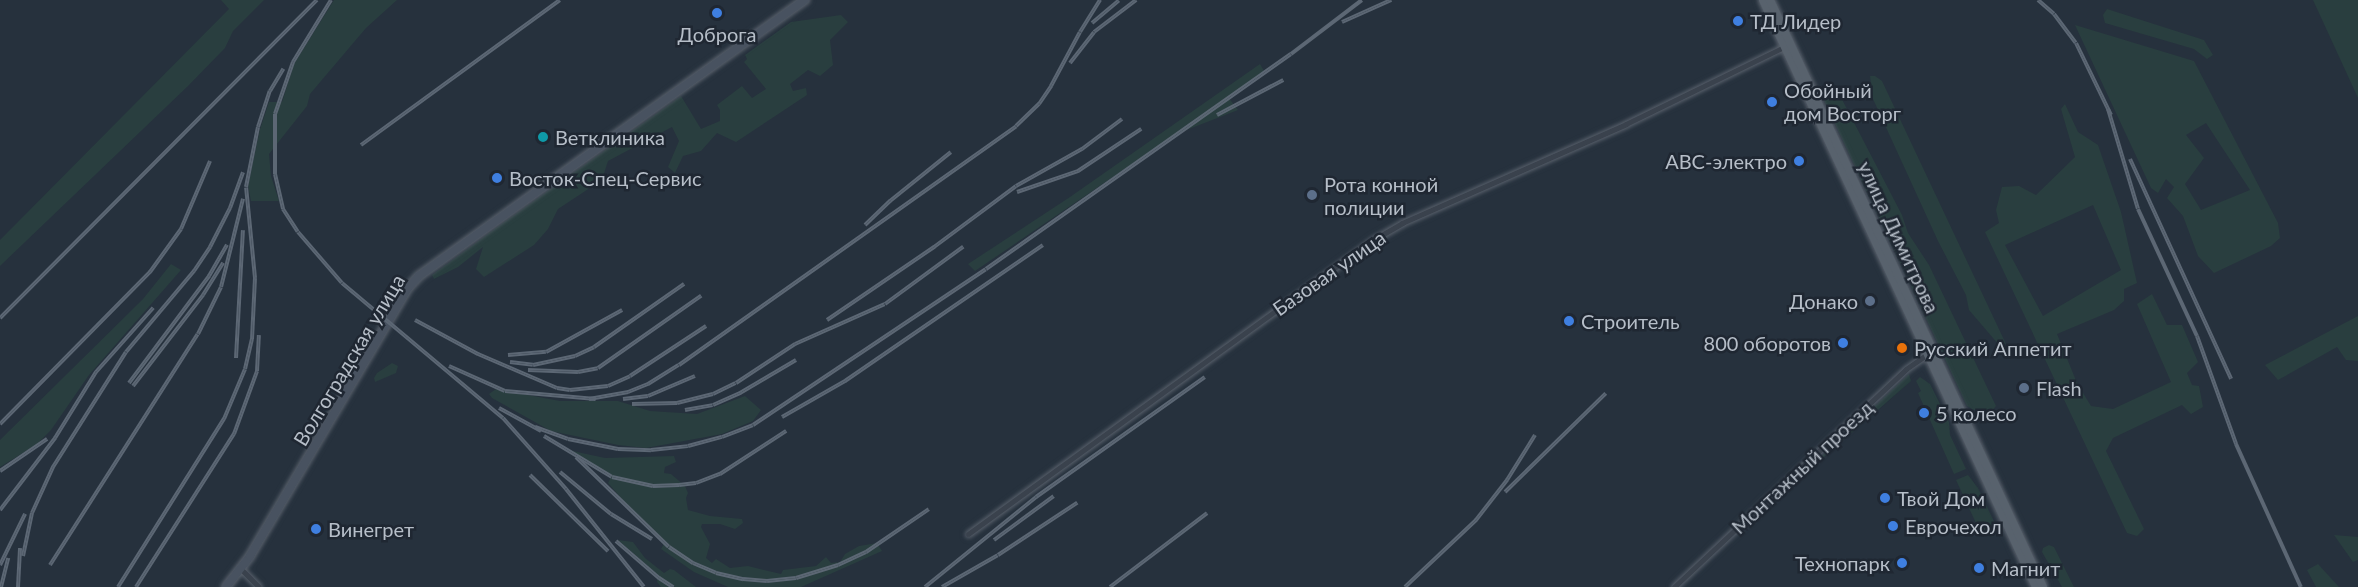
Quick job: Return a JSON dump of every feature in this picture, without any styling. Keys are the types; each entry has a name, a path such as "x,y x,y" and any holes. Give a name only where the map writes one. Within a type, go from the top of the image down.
{"main road":[{"name":"Волгоградская улица","path":"226,587 241,569 407,290 419,276 805,0"},
{"name":"улица Димитрова","path":"1763,0 1788,45"},
{"name":"улица Димитрова","path":"1770,0 1788,45 2043,587"},
{"name":"улица Димитрова","path":"1932,352 2036,587"}],"street":[{"name":"Базовая улица","path":"968,534 1370,242 1402,222 1626,124 1788,45"},
{"name":"Монтажный проезд","path":"1674,587 1906,369 1932,352"},
{"path":"241,569 259,587"}],"green space":[{"path":"221,0 264,0 233,31 225,48 188,86 0,266 0,240 229,9"},
{"path":"334,0 397,0 366,28 310,94 307,106 269,154 271,176 279,201 251,201 248,186 260,129 269,102 282,102 294,64"},
{"path":"2313,0 2358,0 2358,98"},
{"path":"2107,9 2204,40 2213,55 2207,59 2194,49 2105,23 2103,15"},
{"path":"841,15 848,22 830,40 833,65 820,76 808,70 790,84 793,91 806,88 807,95 736,142 717,133 701,151 683,156 675,173 668,167 679,141 672,127 608,161 602,180 558,209 548,229 534,245 484,277 476,269 483,247 458,267 434,279 432,275 681,96 701,129 720,121 720,110 717,105 742,86 752,98 766,89 744,62 747,59 745,55 791,22"},
{"path":"2075,25 2194,61 2278,223 2280,238 2271,246 2214,273 2198,256 2183,216 2167,198 2174,187 2166,179 2158,193 2151,188","holes":["2206,123 2250,190 2201,210 2185,184 2204,158 2186,135"]},
{"path":"1260,64 1264,71 1228,97 1238,110 1176,134 975,271 968,264 1070,197"},
{"path":"1870,76 1875,76 1882,81 2006,344 1999,345 1969,310 1966,295 1938,241 1873,99"},
{"path":"1827,83 1834,84 1902,215 1908,233 1929,265 1996,406 1992,411 1985,413 1967,406 1821,94 1820,89"},
{"path":"2065,104 2078,132 2098,145 2121,212 2137,283 2124,289 2124,301 2114,310 2057,334 2077,383 2091,406 2113,409 2171,382 2137,304 2152,294 2167,325 2182,325 2198,362 2187,373 2192,385 2199,386 2203,407 2191,414 2182,405 2113,438 2106,451 2144,529 2137,536 2127,533 1985,232 1999,223 1996,210 2002,187 2019,186 2036,195 2075,157 2061,109","holes":["2093,205 2121,270 2043,316 2005,245"]},
{"path":"171,264 181,270 89,375 51,430 36,445 0,467 0,440 143,299"},
{"path":"2358,316 2358,361 2346,360 2337,347 2278,380 2265,365"},
{"path":"392,363 398,366 396,373 375,382 374,378 377,373"},
{"path":"1909,374 1911,381 1808,471 1808,469"},
{"path":"1920,377 1930,384 1949,422 1950,435 1966,469 1954,474 1918,393 1921,391 1916,381"},
{"path":"496,389 560,401 618,401 650,411 697,414 745,396 761,410 753,421 722,434 646,448 618,445 551,431 492,398 489,394"},
{"path":"568,450 605,458 674,456 676,462 665,467 664,473 671,474 685,486 688,493 686,498 688,510 710,516 742,519 743,523 735,529 720,524 702,524 701,527 710,544 706,558 712,563 716,559 730,568 748,566 781,574 783,570 816,566 826,557 831,563 840,562 845,554 859,546 877,543 882,551 801,587 728,587 694,572 661,549 665,542 634,513 608,483 612,475"},
{"path":"1968,475 1978,488 1998,530 1992,537 1981,534 1956,480"},
{"path":"2334,535 2358,537 2358,560 2353,562"},
{"path":"618,540 633,542 645,558 664,573 670,569 674,570 696,587 661,587 657,582 658,575"},
{"path":"2049,545 2054,547 2074,587 2062,587 2042,552 2043,548"},
{"path":"2318,564 2339,587 2316,587 2307,570"}],"railway":[{"path":"0,318 317,0"},
{"path":"331,0 293,62 275,114 275,174 283,209 298,232 342,283 503,418 566,489 644,587"},
{"path":"361,145 560,0"},
{"path":"589,399 628,392 648,384 679,365 1016,126 1039,104 1100,0"},
{"path":"1092,23 1119,0"},
{"path":"1070,63 1094,32 1136,0"},
{"path":"535,427 568,439 618,449 651,450 688,446 722,437 753,425 986,269 1291,54 1362,0"},
{"path":"1342,22 1391,0"},
{"path":"2038,0 2054,14 2076,43 2111,115"},
{"path":"118,587 224,419 245,369 252,339 255,278 246,187 258,127 270,91 283,69"},
{"path":"1217,115 1283,80"},
{"path":"2108,109 2138,209 2197,336 2236,444 2301,587"},
{"path":"827,320 934,247 1016,186 1082,149 1122,119"},
{"path":"1017,192 1078,171 1141,129"},
{"path":"865,225 890,201 951,152"},
{"path":"2130,159 2231,379"},
{"path":"0,424 150,272 181,229 210,161"},
{"path":"23,556 32,513 53,467 126,352 194,271 210,247 230,208 243,172"},
{"path":"50,565 198,334 221,287 243,199"},
{"path":"236,358 243,230"},
{"path":"129,383 209,276 227,245"},
{"path":"782,417 845,381 1043,245"},
{"path":"632,404 677,403 713,394 736,383 795,344 885,304 963,247"},
{"path":"133,386 203,295 223,263"},
{"path":"510,362 533,365 575,356 594,347 684,284"},
{"path":"528,370 578,372 598,368 701,296"},
{"path":"0,510 55,438 96,372 153,308"},
{"path":"508,355 546,352 622,310"},
{"path":"415,320 478,354 557,388 570,390 608,386 630,376 706,326"},
{"path":"136,587 234,434 257,371 259,335"},
{"path":"685,410 713,405 740,393 796,360"},
{"path":"449,366 505,391 596,399"},
{"path":"623,399 648,396 695,376"},
{"path":"925,587 1036,497 1205,377"},
{"path":"1505,492 1606,393"},
{"path":"499,408 541,431"},
{"path":"544,436 612,477 653,486 696,483 720,474 786,431"},
{"path":"1405,587 1476,520 1507,480 1535,435"},
{"path":"0,471 47,439"},
{"path":"576,457 669,547 693,563 716,573 743,579 767,581 796,578 838,565 866,552 929,509"},
{"path":"560,472 611,514 652,539"},
{"path":"530,475 608,551"},
{"path":"994,540 1054,496"},
{"path":"942,587 998,555 1077,503"},
{"path":"1110,587 1207,513"},
{"path":"0,565 25,514"},
{"path":"616,541 673,587"},
{"path":"18,587 20,548"},
{"path":"1,587 8,558"}],"place":[{"name":"Доброга","path":"717,13"},
{"name":"ТД Лидер","path":"1738,21"},
{"name":"Обойный дом Восторг","path":"1772,102"},
{"name":"Ветклиника","path":"543,137"},
{"name":"АВС-электро","path":"1799,161"},
{"name":"Восток-Спец-Сервис","path":"497,178"},
{"name":"Рота конной полиции","path":"1312,195"},
{"name":"Донако","path":"1870,301"},
{"name":"Строитель","path":"1569,321"},
{"name":"800 оборотов","path":"1843,343"},
{"name":"Русский Аппетит","path":"1902,348"},
{"name":"Flash","path":"2024,388"},
{"name":"5 колесо","path":"1924,413"},
{"name":"Твой Дом","path":"1885,498"},
{"name":"Еврочехол","path":"1893,526"},
{"name":"Винегрет","path":"316,529"},
{"name":"Технопарк","path":"1902,563"},
{"name":"Магнит","path":"1979,568"}]}
